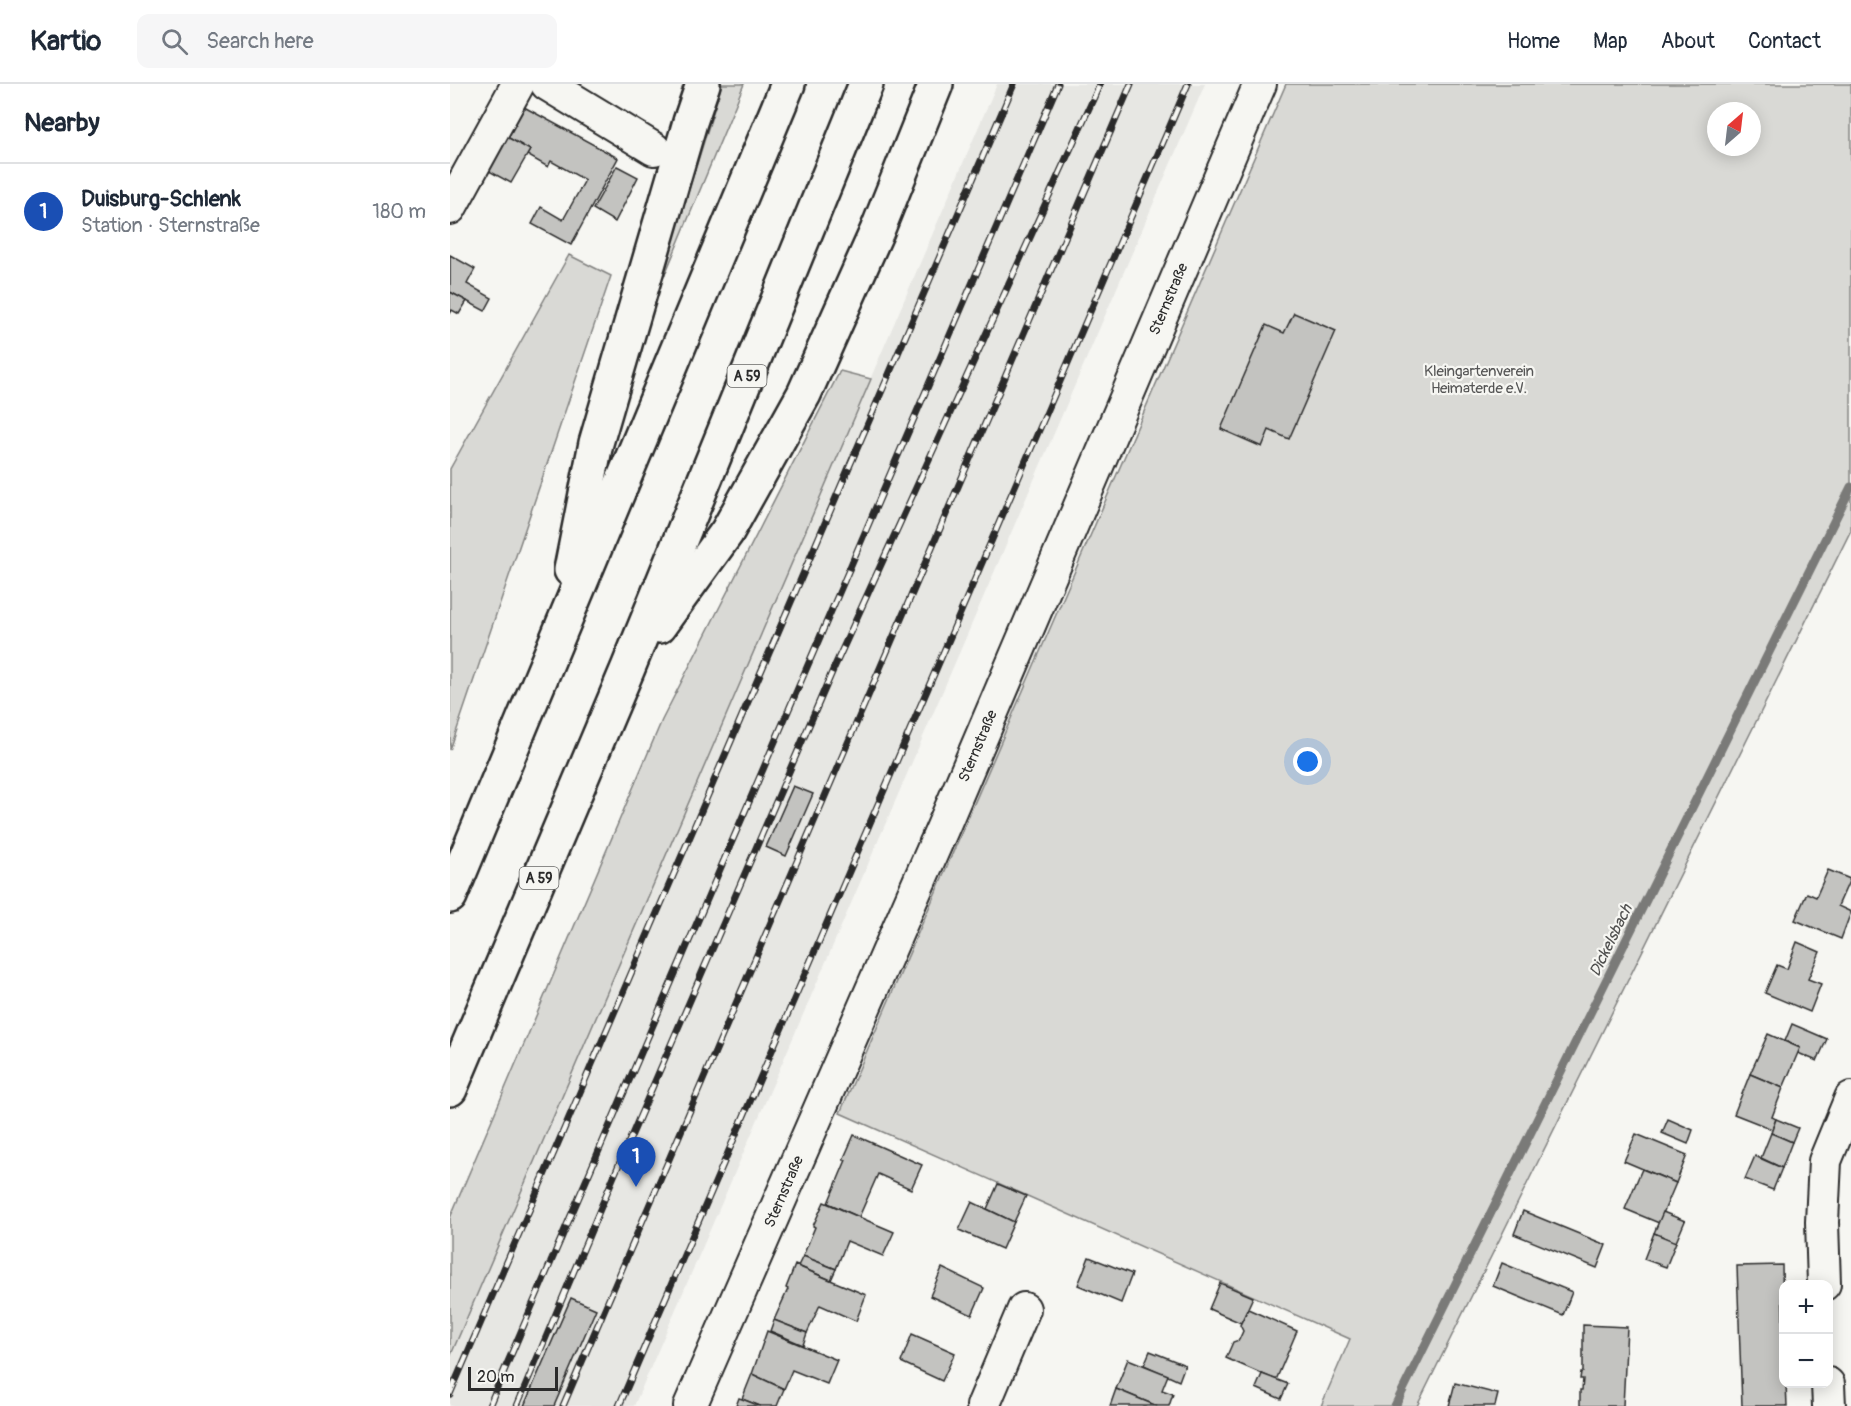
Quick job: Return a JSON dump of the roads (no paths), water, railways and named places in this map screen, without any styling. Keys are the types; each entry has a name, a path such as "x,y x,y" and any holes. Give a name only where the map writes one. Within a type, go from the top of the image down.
{"highway":[{"path":"557,639 596,443 703,84"},
{"path":"450,896 788,84"},
{"name":"A 59","path":"450,1089 628,668 866,84"},
{"path":"628,668 727,532 804,394 876,231 936,84"}],"street":[{"path":"450,208 518,84"},
{"path":"547,84 654,149"},
{"name":"Sternstraße","path":"690,1406 943,827 1260,84"},
{"path":"1824,1280 1822,1222 1825,1161 1851,1098"},
{"path":"982,1406 1024,1309"},
{"path":"1828,1388 1829,1406"}],"waterway":[{"name":"Dickelsbach","path":"1395,1406 1851,487"}],"railway":[{"path":"450,1394 1014,84"},
{"path":"489,1406 1058,84"},
{"path":"517,1406 833,670 1100,84"},
{"path":"563,1406 1131,84"},
{"path":"619,1406 1188,84"}],"place":[{"name":"Duisburg-Schlenk","path":"636,1187"}],"park label":[{"name":"Kleingartenverein Heimaterde e.V.","path":"1479,380"}]}
